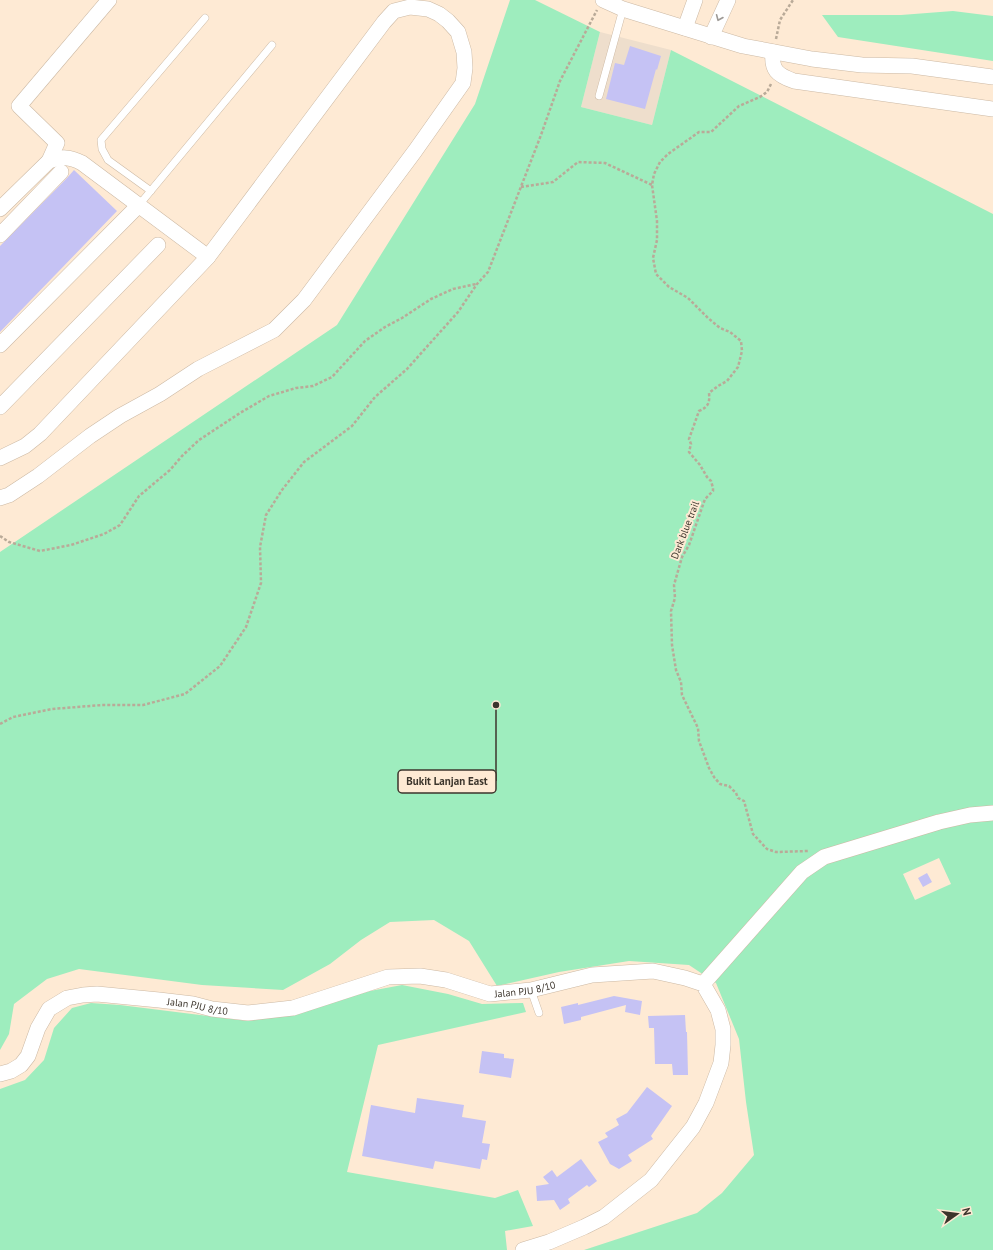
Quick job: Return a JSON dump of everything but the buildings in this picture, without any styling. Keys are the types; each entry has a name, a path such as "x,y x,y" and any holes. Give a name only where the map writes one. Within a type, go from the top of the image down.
{"street":[{"path":"0,209 49,161 57,143 19,106 109,0"},
{"path":"685,28 695,0"},
{"path":"712,36 728,0"},
{"path":"601,3 743,46 773,52 812,59 862,65 912,66 993,77"},
{"path":"0,458 25,446 40,434 208,257 384,22 394,11 410,7 428,8 448,21 458,32 464,52 465,68 463,83 411,157 304,300 274,330 198,369 160,394 120,416 90,436 38,476 9,495 0,498"},
{"path":"773,52 772,63 777,73 783,78 794,81 993,109"},
{"path":"49,161 65,157 82,163 208,257"},
{"path":"0,235 61,172"},
{"path":"0,345 139,205"},
{"path":"0,407 158,245"},
{"path":"522,1250 549,1242 604,1217 651,1180 693,1128 706,1103 721,1063 723,1045 722,1029 718,1010 703,984 802,872 824,857 881,839 939,822 970,815 993,813"},
{"name":"Jalan PJU 8/10","path":"0,1074 11,1071 21,1065 28,1056 38,1028 49,1009 66,998 83,995 97,994 159,1000 193,1004 212,1009 248,1013 293,1008 388,977 420,976 446,980 490,994 531,990 592,975 653,971 685,978 703,984"}],"lane":[{"path":"599,96 623,9"},
{"path":"151,191 108,160 102,149 101,140 205,18"},
{"path":"139,205 272,45"},
{"path":"531,990 540,1013"}],"path":[{"path":"773,52 780,20 793,0"},
{"path":"0,724 13,717 52,709 102,705 143,705 185,694 220,666 246,627 261,583 260,547 266,515 282,490 304,462 352,426 375,397 407,369 458,312 477,284 488,272 560,81 601,3"},
{"name":"Dark blue trail","path":"777,73 767,92 760,97 739,106 711,132 699,132 660,162 654,174 652,185 657,221 657,240 653,258 656,274 669,287 688,298 720,328 730,332 741,341 742,351 738,367 727,381 709,393 710,401 706,407 699,411 689,439 691,444 689,452 700,465 714,488 705,499 689,545 682,557 674,585 675,598 671,611 671,637 676,670 681,682 682,695 698,728 699,741 709,768 720,784 729,786 736,793 738,798 744,801 753,834 767,849 776,852 806,852 814,850 824,857"},
{"path":"521,187 553,182 578,162 605,163 652,185"},
{"path":"0,536 9,542 40,551 71,545 104,534 120,525 139,496 170,470 182,456 200,440 240,413 269,396 296,388 313,386 332,377 365,340 385,326 402,318 431,299 453,290 477,284"}],"shaded area":[{"path":"600,32 671,50 652,125 581,107"}],"green space":[{"path":"510,0 535,0 600,32 581,107 652,125 671,50 993,214 993,1250 584,1250 697,1213 722,1193 754,1155 739,1039 716,983 689,965 629,961 559,972 497,986 469,941 434,920 390,922 361,940 330,964 283,990 202,985 79,969 47,979 14,1004 9,1034 0,1050 0,552 337,325 475,104","holes":["939,858 951,884 915,900 903,874"]},
{"path":"953,11 993,16 993,61 838,37 822,15 901,15"},
{"path":"402,985 448,994 482,1004 523,1003 526,1012 378,1045 347,1172 495,1198 518,1190 533,1226 505,1231 507,1250 0,1250 0,1089 25,1080 44,1060 54,1028 72,1008 91,1003 120,1005 248,1021 297,1013 370,991"}],"place":[{"name":"Bukit Lanjan East","path":"496,705"}]}
